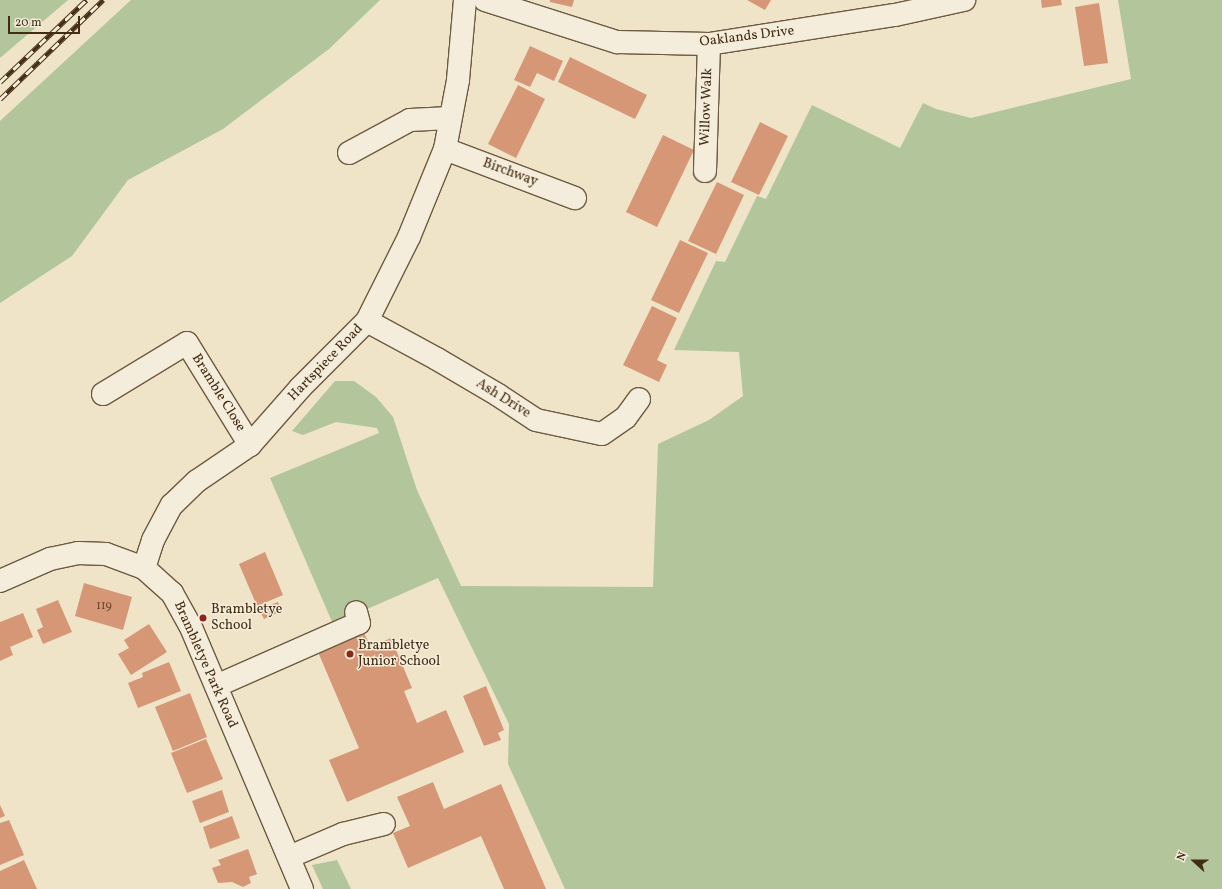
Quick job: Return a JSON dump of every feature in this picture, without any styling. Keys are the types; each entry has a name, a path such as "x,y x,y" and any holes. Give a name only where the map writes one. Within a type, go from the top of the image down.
{"street":[{"name":"Hartspiece Road","path":"144,568 152,540 172,505 196,481 250,445 300,388 367,321 409,237 445,149 458,80 464,0"},
{"name":"Oaklands Drive","path":"485,0 617,42 709,44 895,15 964,0"},
{"name":"Willow Walk","path":"705,171 709,44"},
{"path":"349,153 410,120 450,118"},
{"name":"Birchway","path":"445,149 575,198"},
{"name":"Ash Drive","path":"367,321 464,375 536,420 602,434 626,417 639,399"},
{"name":"Bramble Close","path":"102,394 187,344 250,445"},
{"name":"Brambletye Park Road","path":"0,581 50,559 78,553 106,554 144,568 172,593 190,625 302,889"},
{"path":"216,686 359,623 356,612"},
{"path":"289,856 343,834 384,824"}],"green space":[{"path":"0,0 68,0 0,58"},
{"path":"131,0 380,0 329,49 223,129 128,180 72,256 0,303 0,121"},
{"path":"1118,0 1222,0 1222,889 565,889 508,764 509,724 438,578 333,624 270,478 379,433 377,428 336,422 303,435 292,431 335,381 354,381 376,397 393,417 417,490 461,586 653,587 658,444 709,420 743,396 739,352 674,350 716,261 725,262 757,196 766,199 812,105 900,148 923,103 936,109 971,118 1131,79"},
{"path":"337,860 351,889 323,889 312,865"}],"building":[{"path":"550,0 574,0 572,7 550,2"},
{"path":"747,0 771,0 765,10"},
{"path":"1041,0 1061,0 1062,5 1042,8"},
{"path":"1099,3 1108,63 1084,66 1075,7"},
{"path":"530,46 563,61 554,81 537,73 530,87 514,80"},
{"path":"570,57 647,95 635,119 558,82"},
{"path":"518,85 545,99 516,158 488,144"},
{"path":"760,122 788,136 759,195 731,182"},
{"path":"663,135 694,150 657,227 626,212"},
{"path":"717,182 744,195 716,254 688,241"},
{"path":"680,240 708,253 679,313 651,300"},
{"path":"652,306 677,318 657,360 667,365 659,382 623,365"},
{"path":"265,552 283,595 257,606 239,564"},
{"path":"84,583 132,597 123,630 75,616"},
{"path":"58,600 72,632 43,644 37,630 43,627 36,609"},
{"path":"278,602 281,611 264,619 259,609"},
{"path":"23,613 33,637 10,647 13,655 0,661 0,622"},
{"path":"149,624 167,652 131,675 118,654 129,648 124,640"},
{"name":"Brambletye Junior School","path":"364,633 371,647 391,638 412,688 404,691 417,723 446,710 464,752 347,802 329,760 359,748 318,652"},
{"path":"169,662 181,691 138,708 128,683 143,677 142,673"},
{"path":"486,686 504,730 498,733 501,740 484,746 463,696"},
{"path":"190,693 207,737 173,751 155,707"},
{"path":"206,739 223,779 187,793 171,753"},
{"path":"433,782 444,809 501,784 546,889 504,889 481,836 408,868 393,833 410,826 397,797"},
{"path":"222,790 229,812 200,823 192,801"},
{"path":"0,805 5,816 0,818"},
{"path":"232,816 240,838 210,849 203,827"},
{"path":"9,820 24,855 0,865 0,823"},
{"path":"248,849 257,874 249,877 251,883 243,887 232,882 218,883 212,868 221,865 218,860"},
{"path":"24,860 37,889 0,889 0,871"}],"railway":[{"path":"0,82 86,0"},
{"path":"0,99 103,0"}],"place":[{"name":"Brambletye School","path":"203,618"},
{"name":"Brambletye Junior School","path":"350,654"}]}
